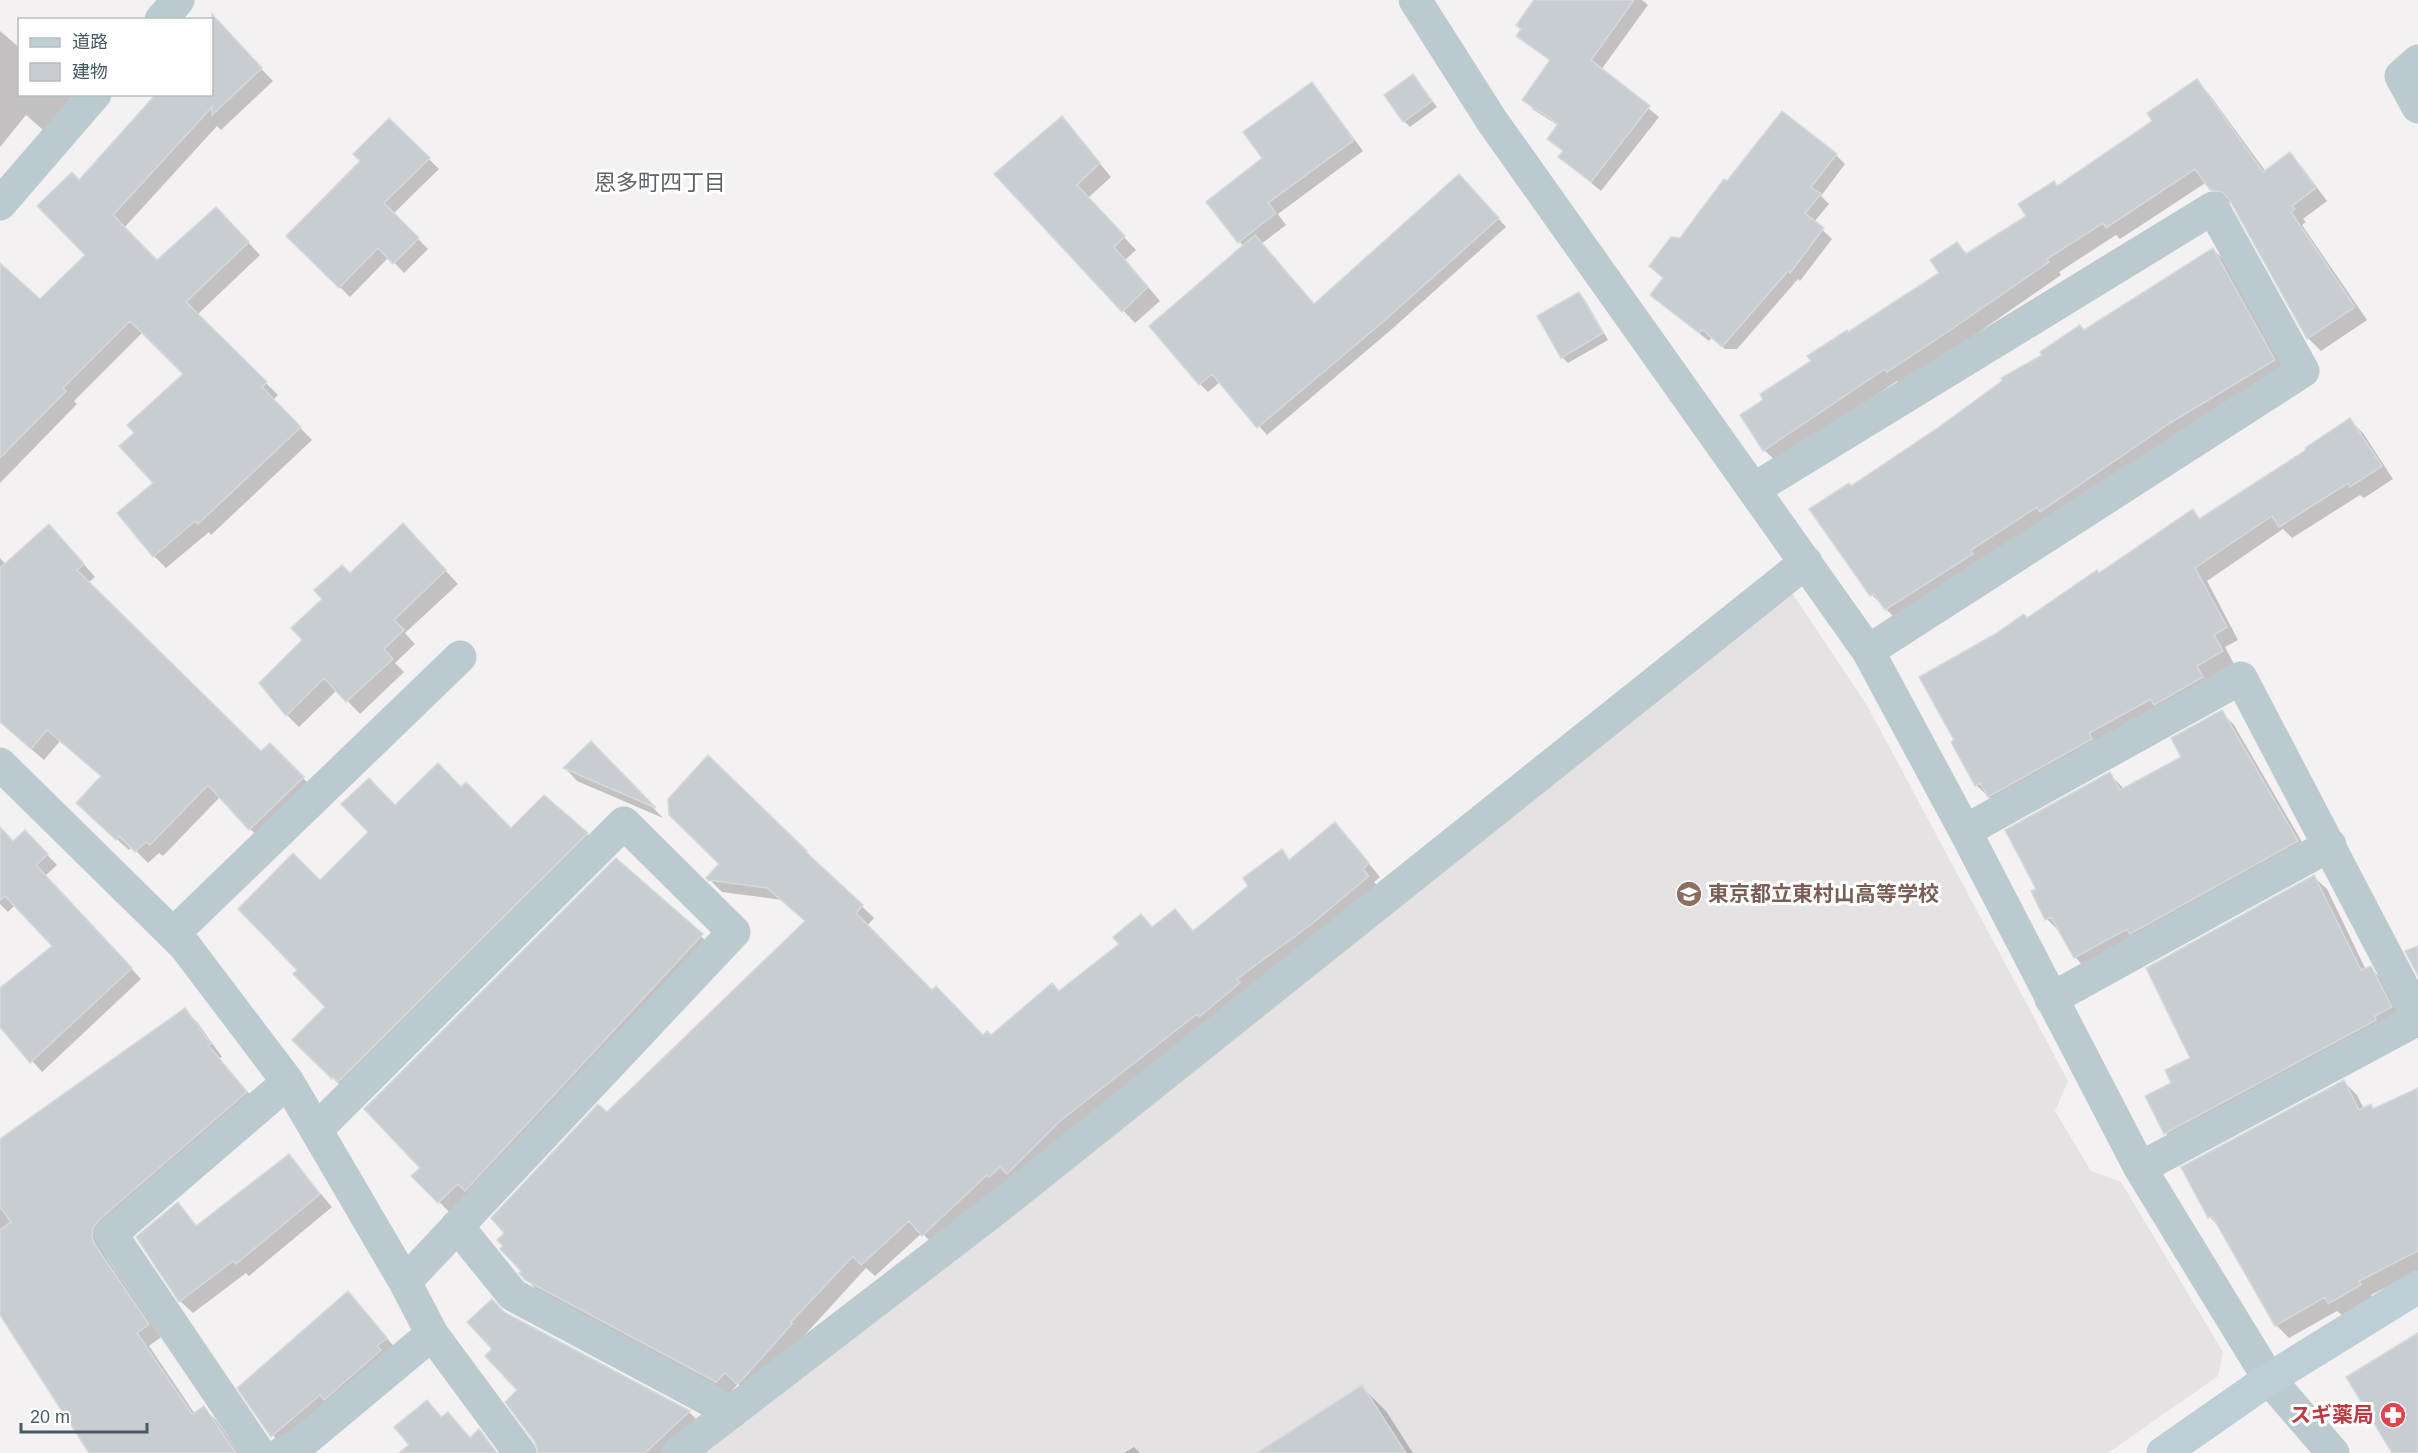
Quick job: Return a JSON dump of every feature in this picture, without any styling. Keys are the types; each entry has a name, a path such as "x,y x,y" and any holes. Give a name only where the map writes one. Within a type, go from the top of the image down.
{"street":[{"path":"163,18 178,0"},
{"path":"1415,0 1492,121 1868,651 1965,831 2140,1168 2269,1378 2333,1453"},
{"path":"2418,62 2401,76 2418,107"},
{"path":"0,204 93,96"},
{"path":"1754,489 2213,208 2303,371 1868,651"},
{"path":"678,1453 997,1208 1806,562"},
{"path":"173,934 460,657"},
{"path":"1965,831 2241,678 2330,845 2418,1017 2140,1168"},
{"path":"0,764 185,946 288,1082 318,1129 432,1334 520,1453"},
{"path":"318,1129 624,823 734,932 405,1282"},
{"path":"2051,999 2330,845"},
{"path":"259,1453 111,1234 288,1082"},
{"path":"457,1226 513,1295 732,1412"},
{"path":"2163,1453 2269,1378 2418,1287"},
{"path":"282,1453 299,1446 432,1334"}],"shaded area":[{"name":"東京都立東村山高等学校","path":"1792,593 1868,707 2068,1081 2055,1111 2091,1171 2121,1182 2223,1352 2218,1376 2108,1453 702,1453"}],"building":[{"path":"1534,0 1634,0 1591,60 1650,106 1591,182 1558,157 1563,151 1547,139 1558,124 1522,100 1550,60 1516,36 1521,29 1516,25"},
{"path":"212,14 262,68 212,115 212,107 113,215 157,260 216,207 249,242 186,302 267,382 262,387 301,427 198,524 195,521 153,557 117,513 153,483 119,446 134,433 127,425 183,374 130,321 63,388 66,391 0,458 0,263 40,299 85,255 37,206 72,172 79,180 154,96 213,96"},
{"path":"1413,74 1432,101 1403,122 1384,95"},
{"path":"2197,79 2263,172 2290,152 2316,188 2292,206 2295,209 2291,212 2355,307 2307,339 2229,199 2222,192 2210,190 2195,169 2106,228 2103,223 2047,259 2049,262 1943,335 1887,372 1885,369 1763,451 1740,415 1763,400 1760,394 1811,361 1807,356 1939,273 1930,260 1957,242 1966,254 2026,216 2018,204 2054,181 2057,186 2152,121 2147,113"},
{"path":"1312,82 1354,140 1268,203 1276,213 1238,243 1206,202 1262,158 1243,132"},
{"path":"1782,111 1837,154 1811,187 1821,194 1805,213 1824,228 1790,273 1788,271 1722,347 1702,329 1699,333 1650,295 1663,278 1649,266 1671,237 1680,238 1724,179 1727,181"},
{"path":"1062,116 1100,163 1077,185 1125,236 1114,247 1148,287 1122,312 994,174"},
{"path":"389,118 430,158 384,203 419,238 393,264 378,248 339,288 286,236 360,161 353,154"},
{"path":"1459,174 1499,218 1384,321 1257,428 1212,374 1199,385 1149,326 1255,235 1314,304"},
{"path":"2213,248 2275,360 2170,423 2040,512 2037,507 1971,550 1973,554 1885,610 1874,594 1870,596 1809,509 1849,483 1851,486 1939,427 2002,381 2001,378 2042,355 2040,352 2080,325 2084,330"},
{"path":"1579,292 1603,333 1561,358 1537,316"},
{"path":"2350,418 2382,466 2350,487 2348,483 2279,527 2272,516 2195,568 2227,627 2214,635 2223,651 2197,666 2203,677 2154,705 2151,699 2089,733 2092,739 1988,797 1980,783 1975,786 1951,742 1954,740 1919,677 1995,634 2024,614 2027,618 2097,570 2099,573 2193,509 2199,519 2306,450 2305,448"},
{"path":"403,523 446,570 394,620 404,630 384,649 393,659 346,702 324,678 286,716 259,683 302,640 291,628 322,599 314,590 342,565 350,573"},
{"path":"49,524 84,564 77,570 261,751 270,743 304,777 249,830 208,785 150,845 146,842 135,852 119,836 116,840 76,803 101,776 47,730 31,749 0,722 0,568"},
{"path":"2222,710 2298,841 2130,934 2127,929 2074,958 2051,917 2045,920 2031,891 2036,889 2005,830 2110,772 2120,790 2181,757 2171,738"},
{"path":"591,741 656,808 563,768"},
{"path":"708,755 863,905 856,913 932,990 936,986 983,1035 987,1031 991,1035 1052,983 1059,991 1119,944 1113,937 1141,914 1152,927 1175,909 1193,931 1248,886 1243,878 1282,849 1289,860 1335,822 1369,863 1363,869 1369,876 1313,923 1237,979 1240,983 1199,1017 1197,1014 1060,1121 1007,1174 1000,1167 989,1177 987,1175 922,1236 909,1221 861,1265 853,1256 791,1322 792,1324 741,1381 737,1384 725,1373 716,1382 525,1280 519,1273 521,1271 500,1249 503,1246 497,1240 504,1233 491,1218 598,1104 607,1112 805,921 767,888 708,880 706,878 719,864 669,815 668,799"},
{"path":"438,763 461,787 466,782 511,828 544,795 588,833 338,1082 333,1077 332,1079 292,1040 325,1007 293,974 297,970 238,909 293,853 320,880 368,832 341,804 369,778 395,805"},
{"path":"0,827 13,841 25,830 48,854 36,865 132,968 30,1063 0,1027 0,988 52,946 5,896 0,900"},
{"path":"616,858 703,934 465,1191 458,1184 438,1203 411,1176 420,1168 364,1109"},
{"path":"2314,875 2361,970 2371,966 2392,1007 2375,1016 2376,1020 2164,1134 2145,1096 2171,1083 2165,1070 2190,1058 2146,968"},
{"path":"2418,946 2418,976 2405,951"},
{"path":"185,1008 211,1044 208,1045 247,1092 99,1220 93,1228 92,1237 95,1245 149,1324 137,1333 192,1414 204,1406 236,1453 89,1453 0,1315 0,1230 11,1222 0,1207 0,1139"},
{"path":"2344,1080 2359,1110 2371,1104 2373,1109 2418,1088 2418,1251 2359,1281 2361,1285 2328,1304 2325,1297 2275,1326 2212,1216 2208,1218 2181,1167"},
{"path":"289,1154 320,1194 236,1264 233,1261 179,1302 136,1237 178,1202 196,1226"},
{"path":"348,1291 387,1338 377,1346 381,1350 324,1400 320,1395 271,1437 237,1388"},
{"path":"492,1299 504,1312 690,1411 645,1453 538,1453 535,1442 505,1402 517,1390 485,1356 492,1349 467,1322"},
{"name":"スギ薬局","path":"2418,1333 2418,1453 2392,1453 2346,1377"},
{"path":"1362,1385 1406,1453 1257,1453"},
{"path":"427,1400 441,1417 448,1412 470,1438 479,1429 497,1453 399,1453 409,1445 394,1427"}],"place":[{"name":"東京都立東村山高等学校","path":"1689,894"},
{"name":"スギ薬局","path":"2393,1415"}],"district":[{"name":"恩多町四丁目","path":"660,182"}]}
